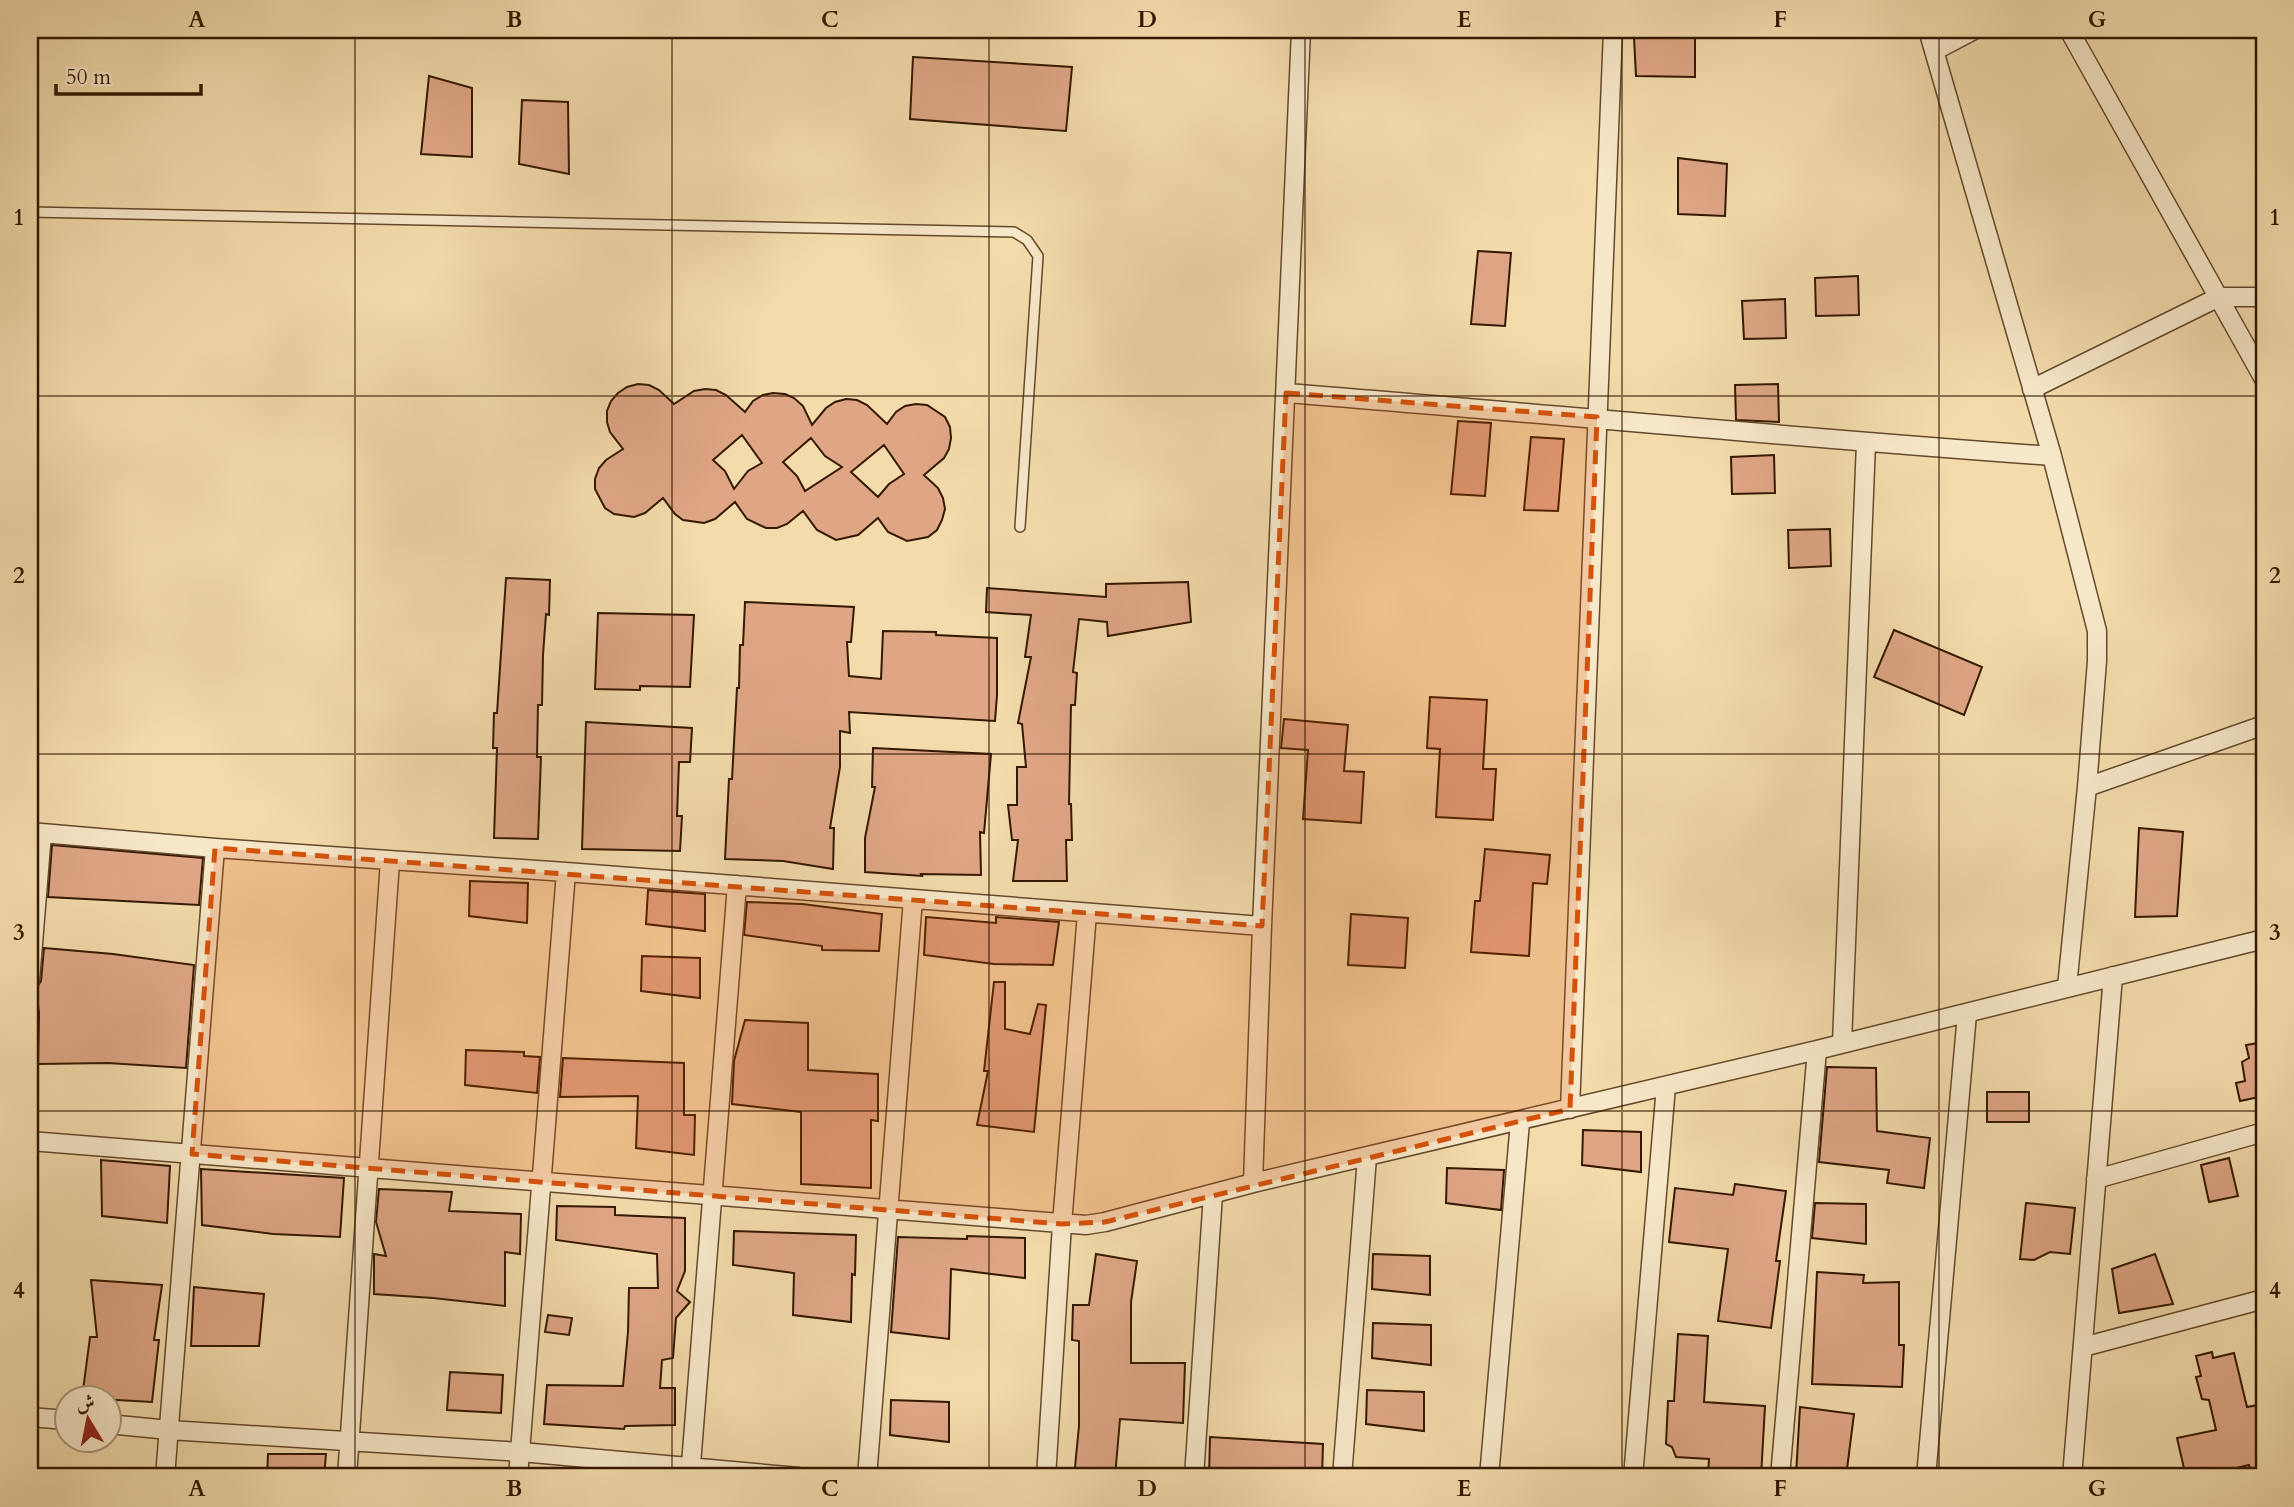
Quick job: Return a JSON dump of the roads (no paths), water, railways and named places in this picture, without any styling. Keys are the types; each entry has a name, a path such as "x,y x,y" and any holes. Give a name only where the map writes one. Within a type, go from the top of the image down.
{"street":[{"path":"1253,1184 1301,30"},
{"path":"1570,1109 1613,30"},
{"path":"1928,30 2052,456 2097,631 2087,787 2067,988"},
{"path":"1934,51 1974,30"},
{"path":"2069,30 2264,379"},
{"path":"2032,388 2219,297 2264,297"},
{"path":"1286,393 1597,417 1866,443 2052,456"},
{"path":"1842,1043 1866,443"},
{"path":"2087,787 2264,726"},
{"path":"30,980 36,833 1262,926"},
{"path":"165,1477 215,848"},
{"path":"347,1477 390,861"},
{"path":"518,1477 566,872"},
{"path":"690,1473 737,885"},
{"path":"867,1477 913,899"},
{"path":"1046,1477 1062,1224 1087,913"},
{"path":"30,1141 1062,1224 1105,1222 1253,1184 1967,1014 2264,939"},
{"path":"2072,1477 2113,976"},
{"path":"1926,1477 1967,1014"},
{"path":"1780,1477 1817,1050"},
{"path":"1633,1477 1666,1086"},
{"path":"1489,1477 1520,1122"},
{"path":"2096,1179 2264,1132"},
{"path":"1342,1477 1367,1157"},
{"path":"1194,1477 1213,1194"},
{"path":"2083,1348 2264,1299"},
{"path":"30,1416 52,1418"},
{"path":"122,1425 521,1452 690,1473 800,1477"}],"lane":[{"path":"30,212 1014,232 1027,240 1038,256 1020,527"}]}
